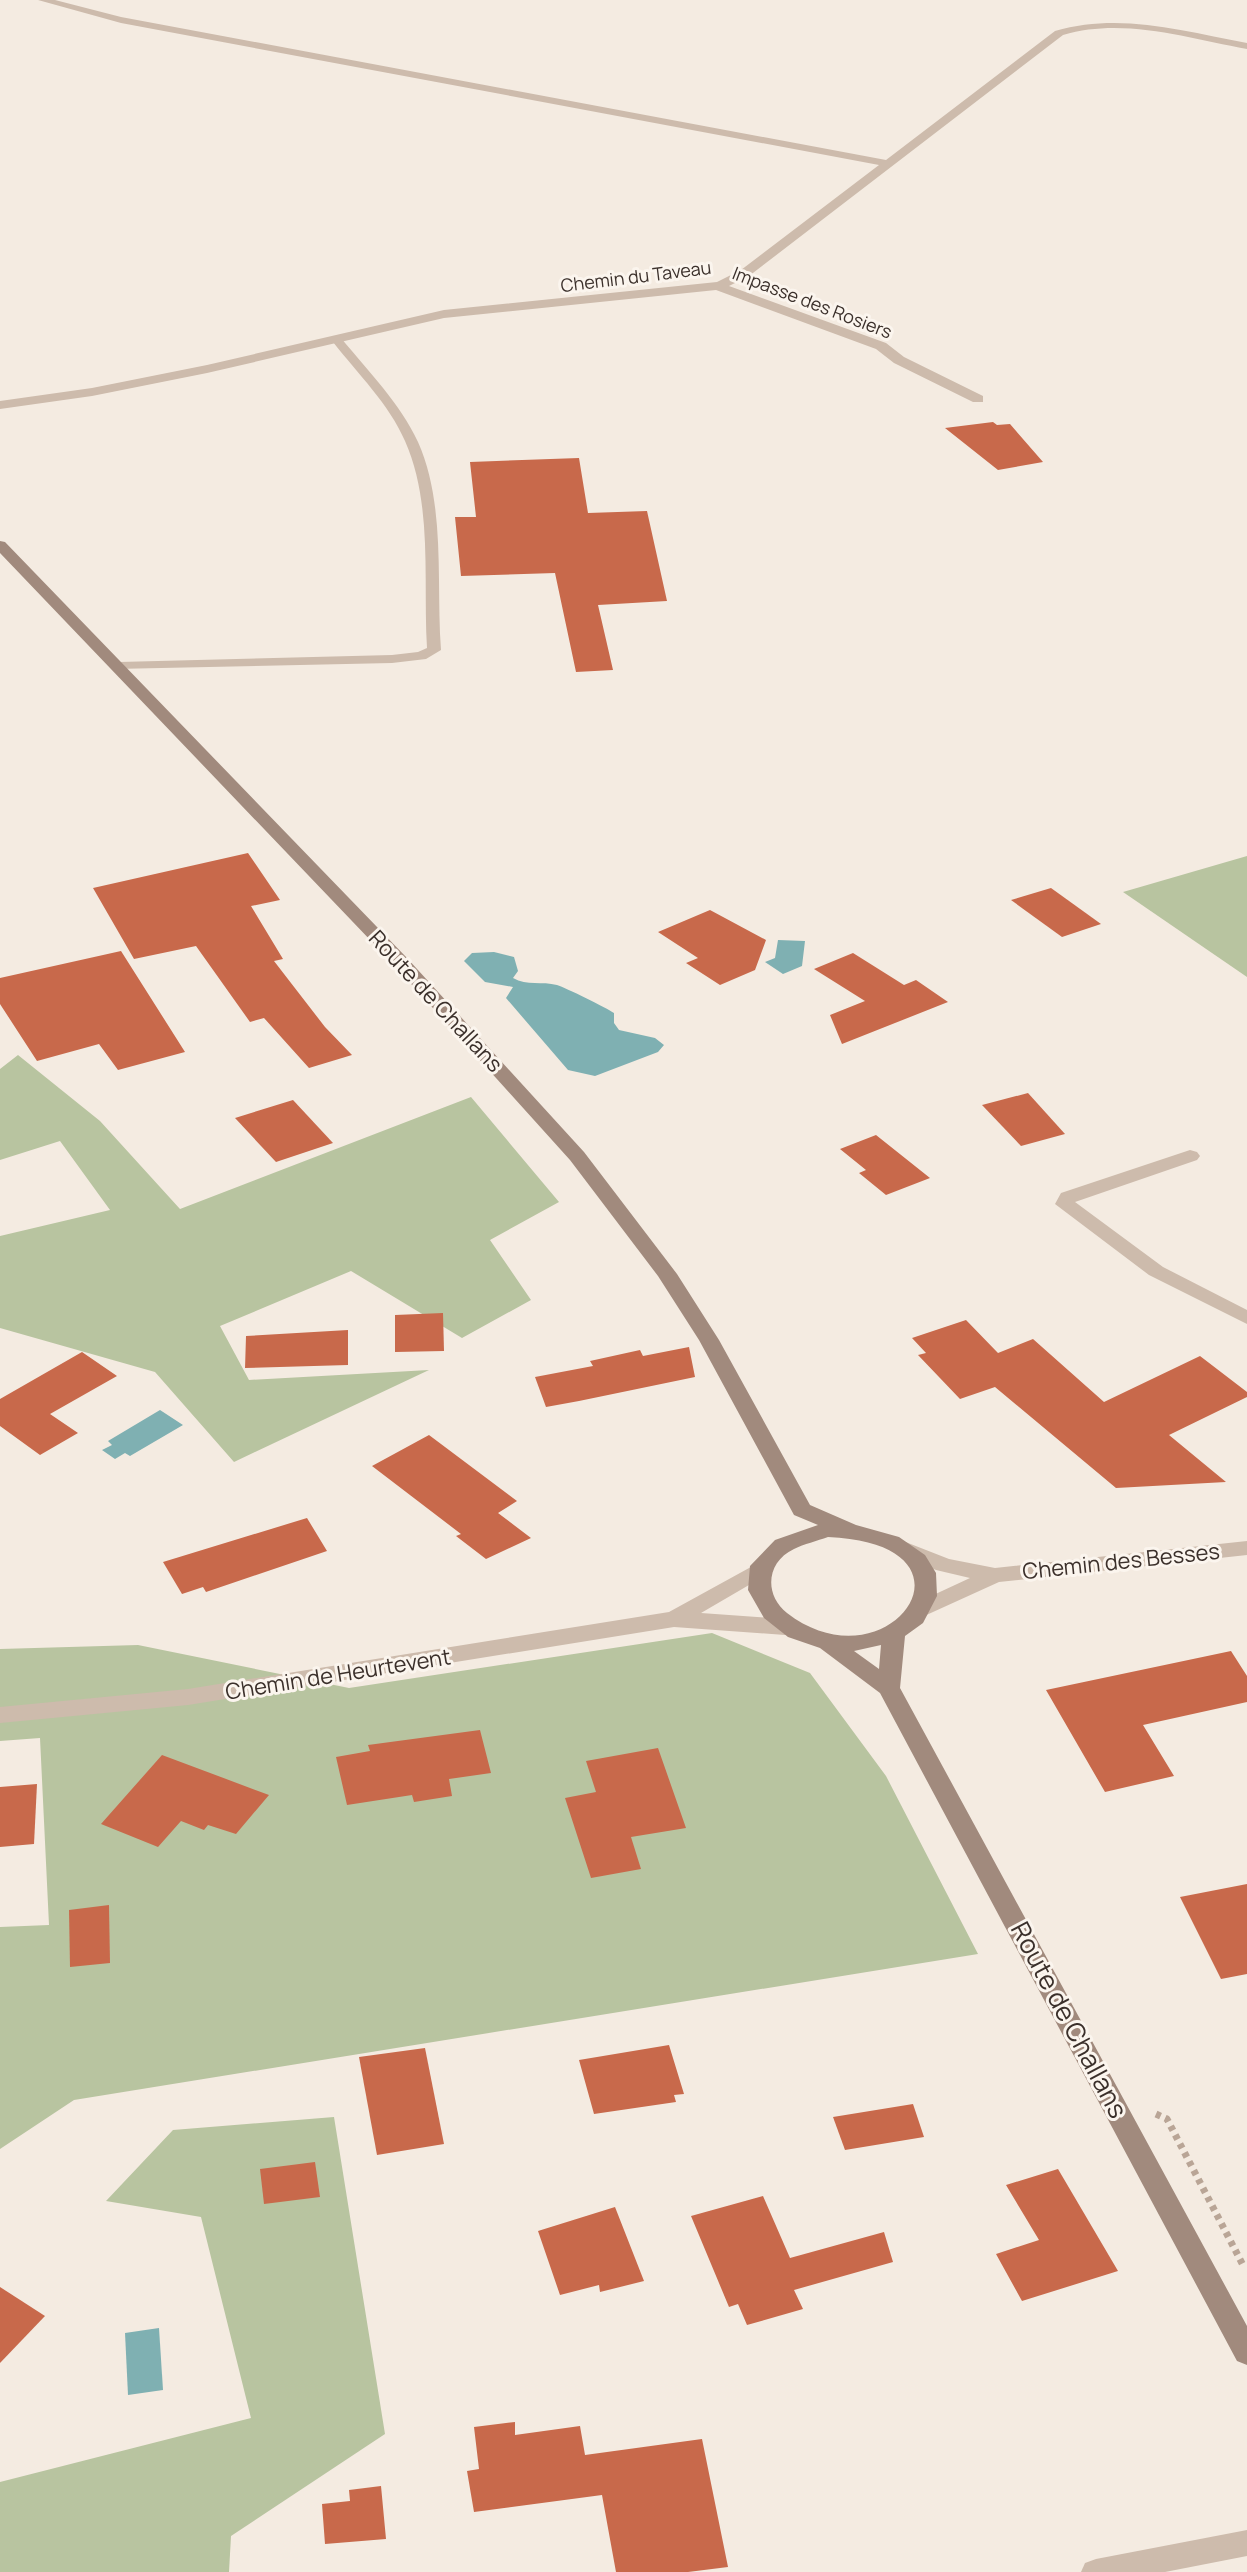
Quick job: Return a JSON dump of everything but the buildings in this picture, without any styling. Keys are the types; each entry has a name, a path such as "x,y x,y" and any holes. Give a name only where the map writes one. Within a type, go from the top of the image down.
{"main road":[{"name":"Route de Challans","path":"0,545 401,962 577,1156 667,1274 709,1340 802,1510"},
{"path":"787,1542 802,1510 848,1530"},
{"path":"785,1627 770,1615 761,1600 757,1584 760,1569 770,1554 787,1542 827,1530 876,1535 901,1547 920,1565 927,1587 922,1609"},
{"name":"Route de Challans","path":"827,1642 862,1642 894,1633 911,1622 922,1609"},
{"name":"Route de Challans","path":"785,1627 827,1642 888,1688 948,1794 1247,2353"},
{"path":"888,1688 894,1633"}],"street":[{"path":"43,0 121,20 885,163"},
{"name":"Chemin du Taveau","path":"0,405 92,392 444,314 643,297 718,286 745,273 1043,43 1071,28 1113,24 1247,46"},
{"name":"Impasse des Rosiers","path":"718,286 881,346 899,360 978,399"},
{"path":"1190,1156 1068,1197 1065,1204 1156,1271 1247,1318"},
{"name":"Chemin des Besses","path":"901,1547 944,1565 995,1575 1247,1548"},
{"name":"Chemin de Heurtevent","path":"674,1619 760,1569"},
{"name":"Chemin des Besses","path":"922,1609 995,1575"},
{"name":"Chemin de Heurtevent","path":"0,1715 188,1697 674,1619 785,1627"},
{"path":"1096,2572 1247,2543"}],"lane":[{"path":"119,666 392,659 421,656 434,650 427,519 418,457 395,417 337,340"}],"green space":[{"path":"1247,856 1247,977 1123,892"},
{"path":"18,1055 100,1121 180,1209 471,1097 559,1202 490,1240 531,1300 462,1338 351,1271 220,1326 249,1380 429,1370 234,1462 155,1372 0,1328 0,1236 110,1210 60,1141 0,1160 0,1069"},
{"path":"712,1633 810,1673 886,1776 978,1954 74,2100 0,2149 0,1927 49,1925 40,1738 0,1741 0,1649 138,1645 349,1688"},
{"path":"334,2117 385,2434 231,2536 229,2572 0,2572 0,2482 251,2418 201,2217 106,2201 173,2130"}],"water":[{"path":"778,940 805,941 802,966 783,974 765,962 775,958"},
{"path":"494,952 514,957 518,971 513,978 569,990 614,1013 614,1023 619,1030 655,1038 664,1045 658,1052 595,1076 568,1070 506,998 513,987 485,982 464,961 472,953"},
{"path":"160,1410 183,1425 130,1456 125,1453 115,1459 102,1450 112,1445 108,1441"},
{"path":"159,2328 163,2390 128,2395 125,2333"}]}
